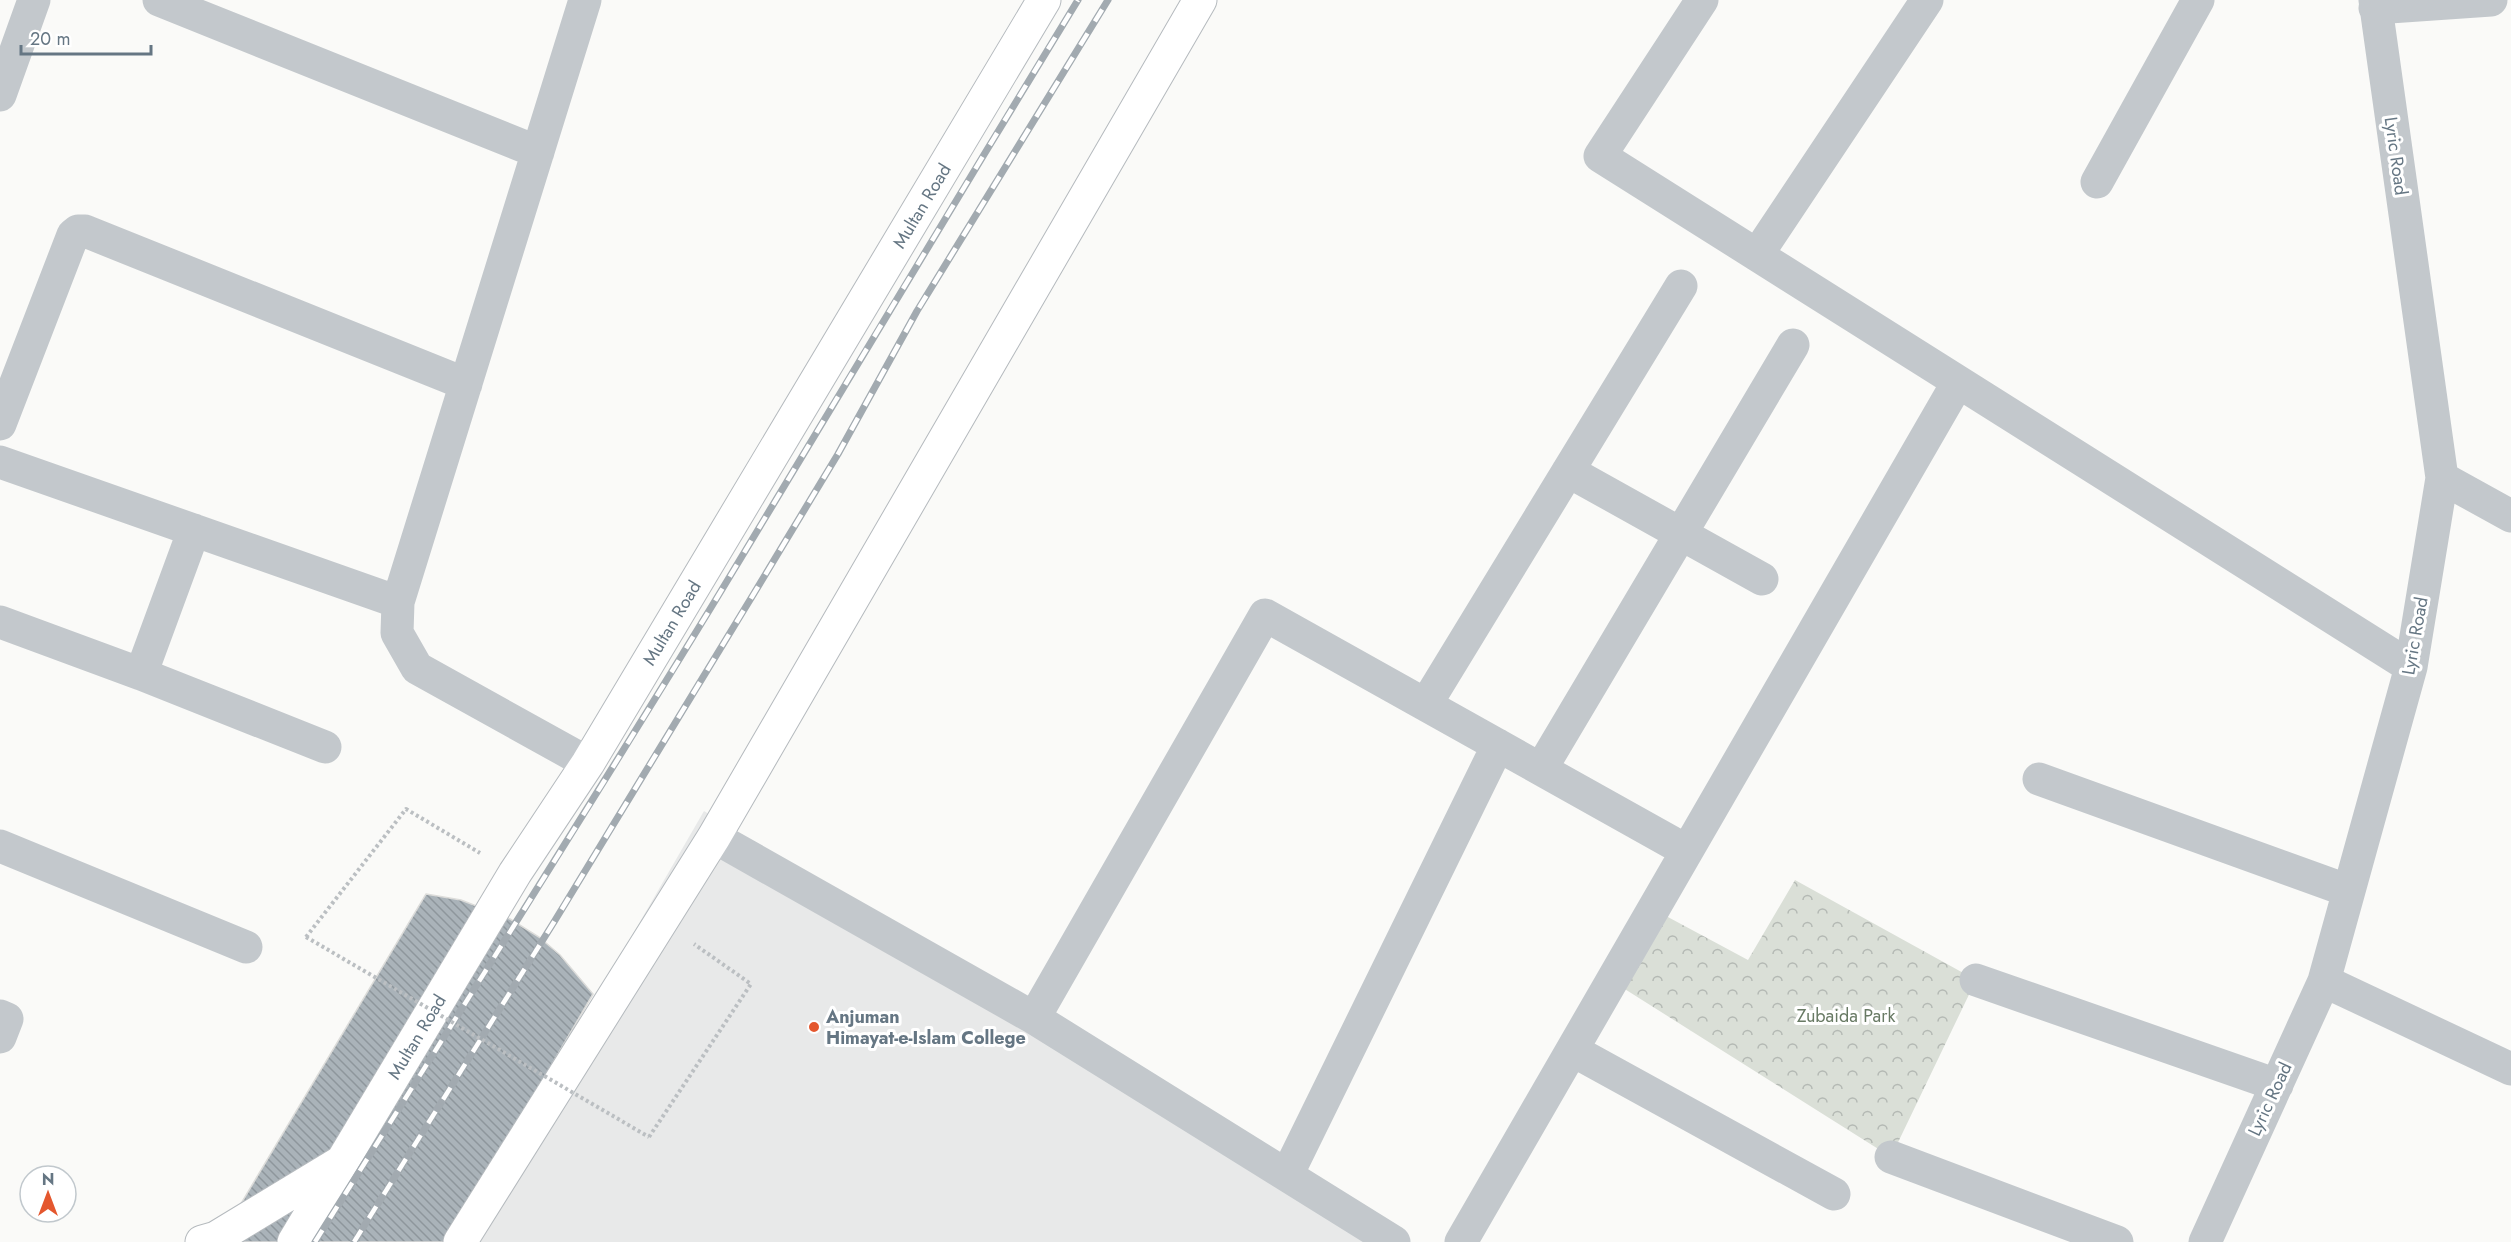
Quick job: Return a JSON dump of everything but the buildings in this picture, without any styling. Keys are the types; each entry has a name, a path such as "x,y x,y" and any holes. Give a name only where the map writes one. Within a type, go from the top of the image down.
{"main road":[{"name":"Multan Road","path":"294,1242 515,873 588,763 1044,0"},
{"path":"460,1242 714,837 1200,0"},
{"path":"202,1242 216,1238 343,1161"}],"street":[{"path":"0,95 34,0"},
{"path":"159,0 538,152"},
{"path":"585,0 398,602 397,633 417,668 588,763"},
{"path":"1702,0 1600,156 2410,668"},
{"path":"1758,255 1927,0"},
{"path":"2097,182 2198,0"},
{"path":"2375,4 2491,0"},
{"name":"Lyric Road","path":"2205,1242 2324,981 2410,668 2442,478 2375,4"},
{"path":"0,424 9,375 73,235 78,231 85,231 466,384"},
{"path":"1426,704 1681,285"},
{"path":"1541,769 1793,345"},
{"path":"1461,1242 1958,381"},
{"path":"0,462 398,602"},
{"path":"1568,471 1762,579"},
{"path":"2442,478 2511,516"},
{"path":"141,674 194,530"},
{"path":"1034,1018 1265,615 1687,851"},
{"path":"0,622 141,674 325,747"},
{"path":"1287,1175 1498,745"},
{"path":"2039,779 2349,891"},
{"path":"714,837 1034,1018 1394,1242"},
{"path":"0,846 246,947"},
{"path":"1976,980 2277,1085"},
{"path":"2324,981 2511,1069"},
{"path":"0,1016 8,1019 0,1037"},
{"path":"1572,1050 1834,1194"},
{"path":"1891,1157 2117,1242"}],"path":[{"path":"515,873 406,809 306,937 649,1137 751,984 662,922"}],"shaded area":[{"name":"Anjuman Himayat-e-Islam College","path":"704,811 1394,1242 455,1242"}],"green space":[{"name":"Zubaida Park","path":"1795,880 1976,980 1891,1157 1612,981 1653,909 1748,960"}],"railway":[{"path":"315,1242 518,920 718,596 1078,0"},
{"path":"354,1242 554,922 753,595 838,454 917,311 1108,0"}],"place":[{"name":"Anjuman Himayat-e-Islam College","path":"814,1027"}]}
